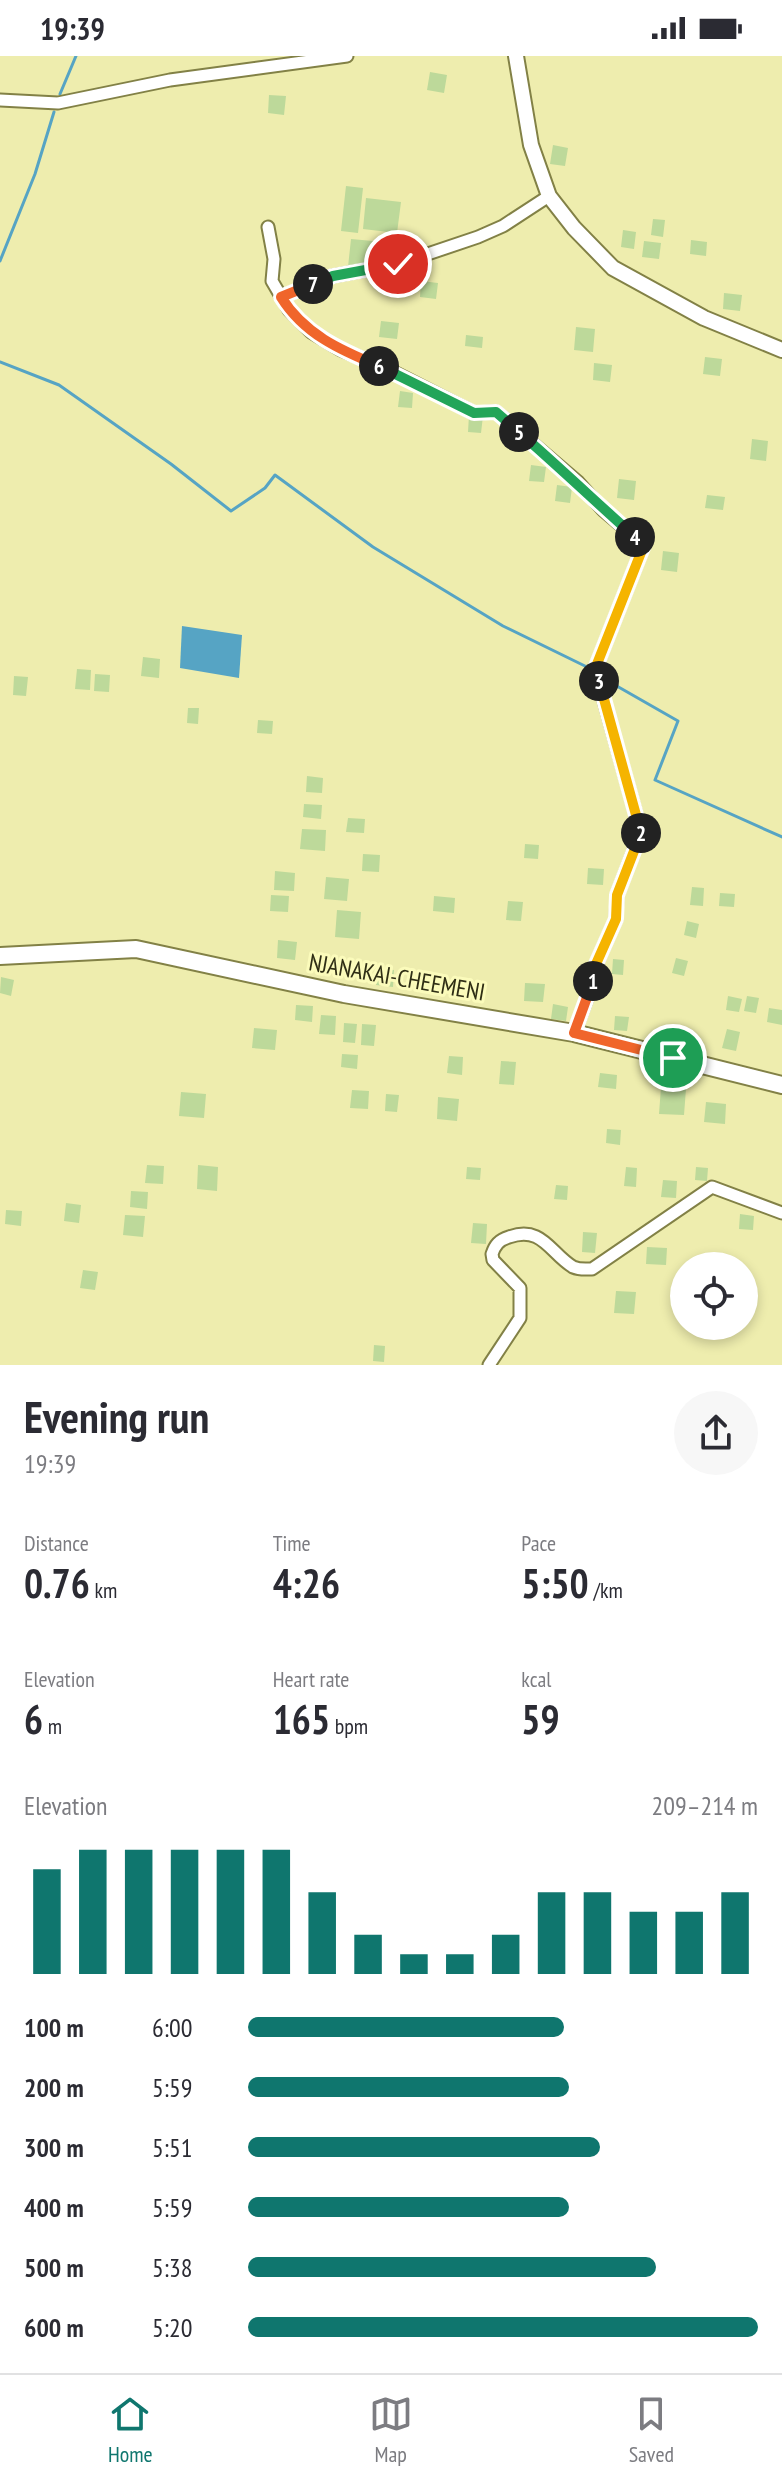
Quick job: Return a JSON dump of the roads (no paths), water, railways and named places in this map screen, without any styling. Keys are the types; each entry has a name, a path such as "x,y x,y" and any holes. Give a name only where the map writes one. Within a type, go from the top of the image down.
{"main road":[{"name":"NJANAKAI-CHEEMENI","path":"0,956 136,949 344,994 574,1033 782,1085"}],"street":[{"path":"0,100 58,103 170,80 347,56"},
{"path":"516,56 531,145 549,196 574,228 613,268 704,318 782,350"},
{"path":"281,297 333,276 398,264 478,237 503,226 549,196"},
{"path":"268,227 274,259 272,281 289,310 311,332 341,350 386,368 474,413 496,412 578,482 603,510 644,545 595,669 641,832 617,895 616,919 596,964 594,980 574,1033"},
{"path":"489,1365 520,1318 520,1288 493,1260 492,1254 501,1240 519,1234 534,1236 549,1244 571,1266 592,1269 712,1187 782,1213"}],"water":[{"path":"182,626 242,635 239,678 180,668"}],"waterway":[{"path":"60,94 76,56"},
{"path":"0,261 35,174 54,112"},
{"path":"0,362 59,385 171,464 231,511 265,488 275,475 373,547 503,626 587,667"},
{"path":"608,681 678,721 655,780 782,837"}]}
